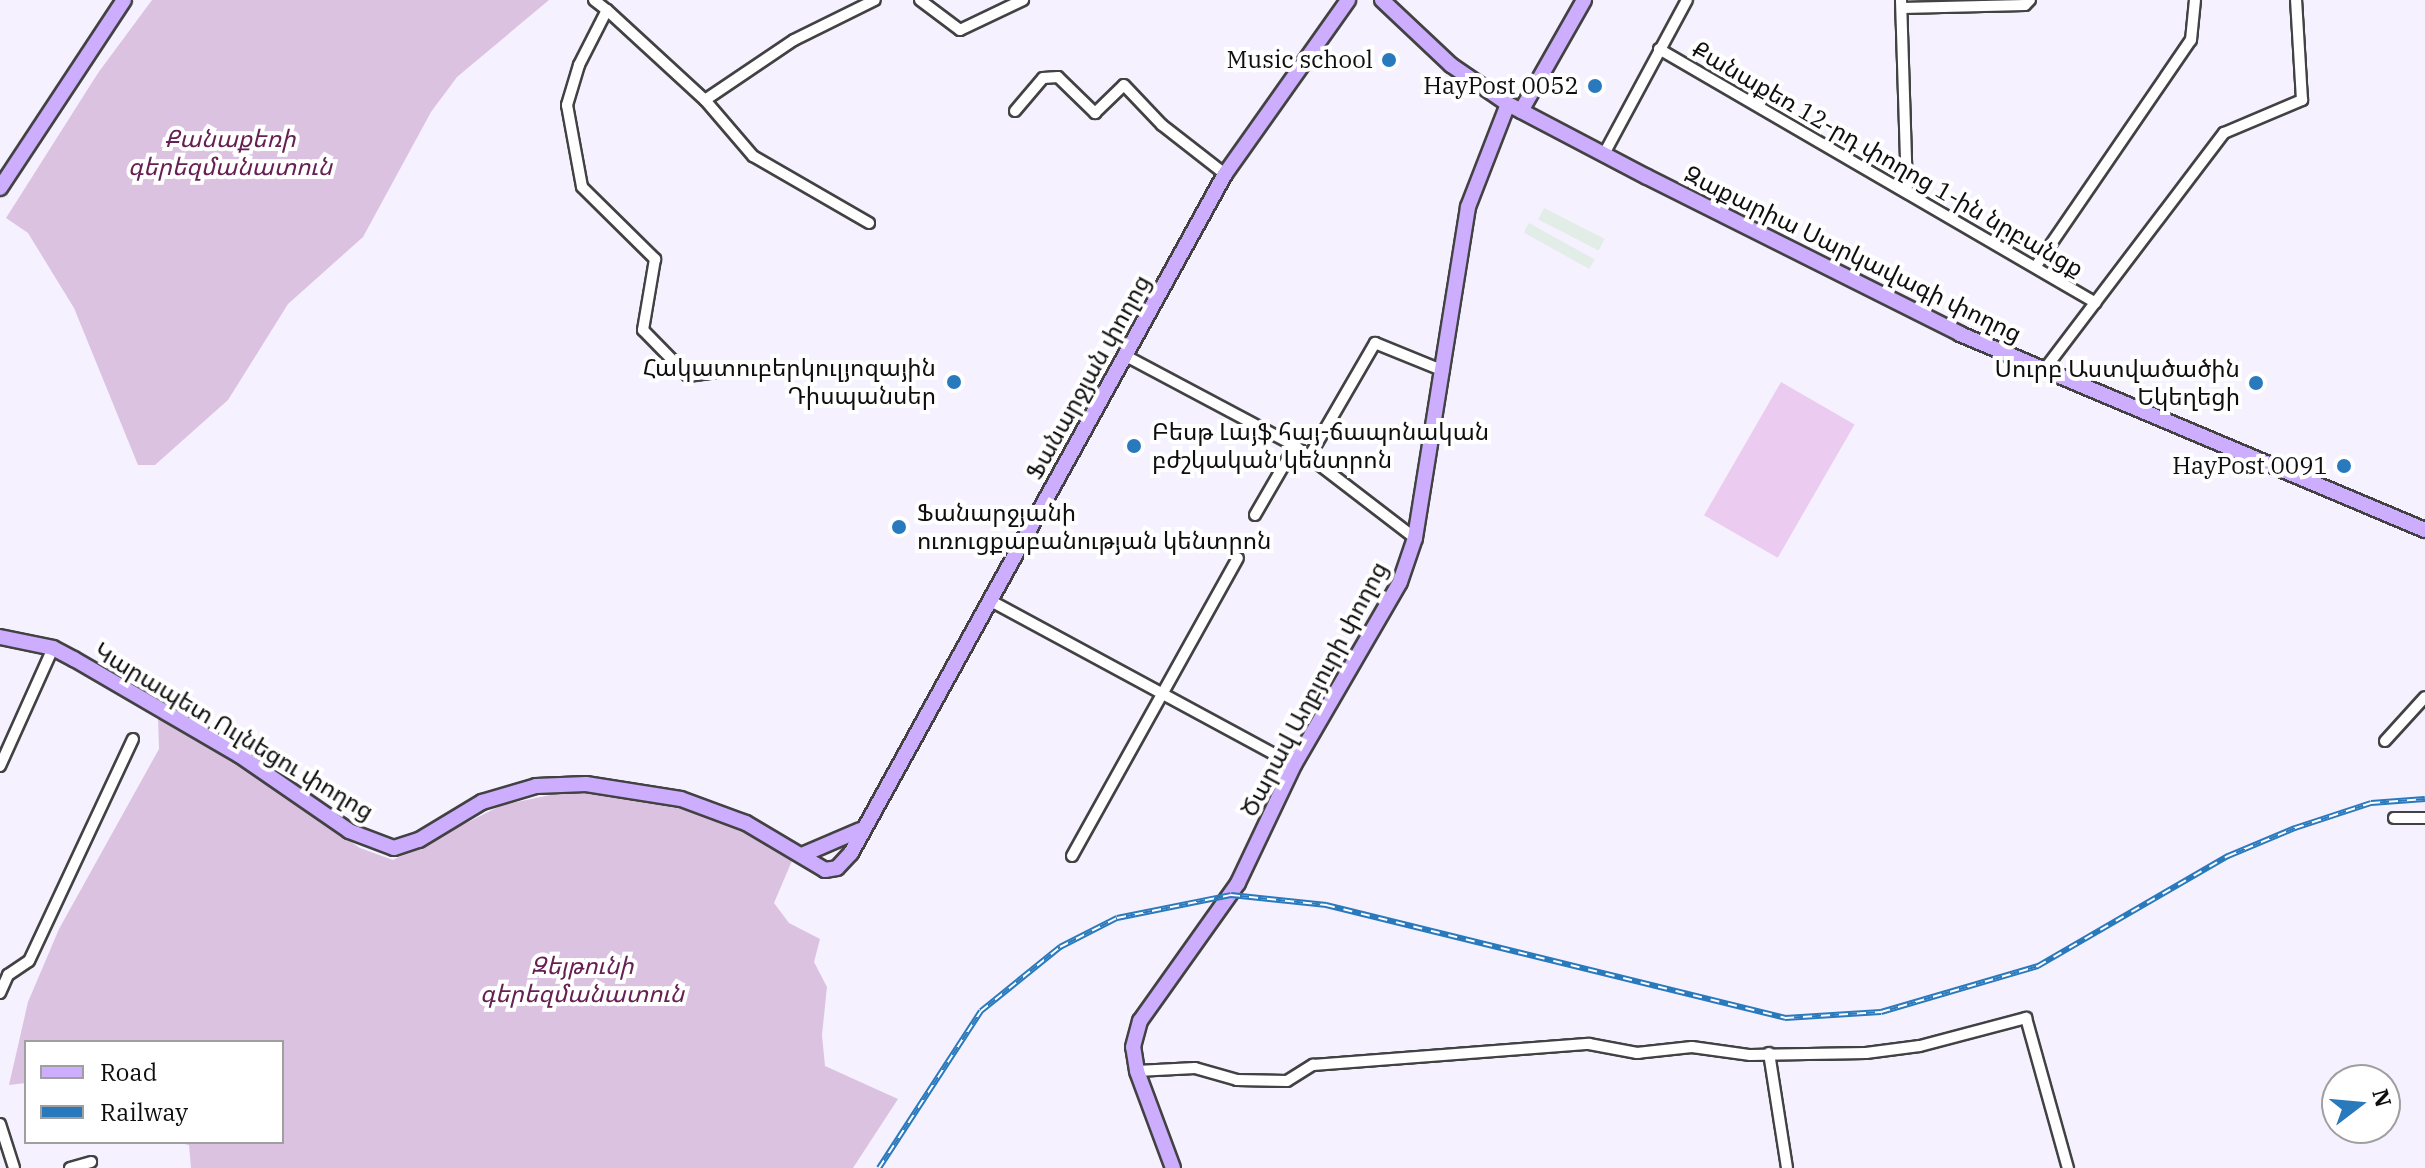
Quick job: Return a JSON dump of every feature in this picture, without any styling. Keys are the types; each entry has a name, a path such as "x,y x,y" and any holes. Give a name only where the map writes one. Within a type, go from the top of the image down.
{"street":[{"path":"0,181 123,0"},
{"path":"0,188 123,0"},
{"path":"594,0 705,100 753,156 869,223"},
{"path":"705,100 802,35 875,0"},
{"path":"920,0 960,30 1023,0"},
{"name":"Ֆանարջյան փողոց","path":"482,802 536,786 634,789 746,823 825,870 837,868 991,601 1225,174 1348,0"},
{"name":"Զաքարիա Սարկավագի փողոց","path":"1382,0 1451,65 1515,107 1604,154 1960,334 2425,530"},
{"name":"Ծարավ Աղբյուրի փողոց","path":"1173,1168 1137,1071 1133,1047 1140,1021 1231,895 1294,765 1400,582 1415,538 1468,207 1515,107 1584,0"},
{"path":"1604,154 1687,0"},
{"path":"1907,192 1901,4 2025,5 2030,0"},
{"path":"2036,266 2191,40 2195,0"},
{"path":"2044,370 2224,133 2302,100 2296,0"},
{"path":"607,10 579,65 567,105 582,187 655,259 643,330 688,376 732,370"},
{"name":"Քանաքեռ 12-րդ փողոց 1-ին նրբանցք","path":"1659,49 2096,303"},
{"path":"1015,111 1043,78 1058,77 1095,113 1124,85 1162,125 1225,174"},
{"path":"1309,457 1375,343 1382,341 1444,371"},
{"path":"1124,355 1295,446 1415,538"},
{"path":"1255,515 1295,446"},
{"path":"1072,856 1238,558"},
{"path":"991,601 1294,765"},
{"name":"Կարապետ Ուլնեցու փողոց","path":"0,637 53,648 154,703 349,831 394,848 419,840 482,802"},
{"path":"0,766 53,648"},
{"path":"2385,741 2425,697"},
{"path":"0,993 8,975 29,961 133,739"},
{"path":"2394,818 2425,818"},
{"name":"Ֆանարջյան փողոց","path":"802,855 829,848 862,828"},
{"path":"1137,1071 1195,1068 1237,1080 1287,1081 1313,1065 1589,1044 1637,1053 1692,1047 1729,1054 1866,1053 1920,1046 2026,1018 2068,1168"},
{"path":"1769,1053 1787,1168"},
{"path":"0,1124 14,1168"},
{"path":"70,1168 91,1162"}],"shaded area":[{"path":"1544,208 1605,239 1599,250 1538,220"},
{"path":"1529,223 1595,259 1589,269 1524,233"},
{"path":"1781,382 1855,424 1778,558 1704,515"}],"green space":[{"name":"Քանաքեռի գերեզմանատուն","path":"152,0 549,0 457,77 431,112 363,237 288,304 228,400 155,465 138,465 74,308 28,233 6,218 98,73"},
{"name":"Զեյթունի գերեզմանատուն","path":"158,716 221,752 360,848 393,860 502,805 575,790 672,804 749,833 794,856 774,903 789,923 820,939 814,962 827,987 822,1035 825,1066 898,1099 853,1168 191,1168 189,1145 184,1144 284,1144 284,1040 24,1040 24,1083 9,1085 28,1002 59,929 159,749"}],"railway":[{"path":"879,1168 981,1011 1060,947 1117,918 1231,895 1326,905 1785,1018 1881,1012 2038,966 2228,856 2295,828 2371,803 2425,799"}],"place":[{"name":"Music school","path":"1389,60"},
{"name":"HayPost 0052","path":"1595,86"},
{"name":"Հակատուբերկուլյոզային Դիսպանսեր","path":"954,382"},
{"name":"Սուրբ Աստվածածին Եկեղեցի","path":"2256,383"},
{"name":"Բեսթ Լայֆ հայ-ճապոնական բժշկական կենտրոն","path":"1134,446"},
{"name":"HayPost 0091","path":"2344,466"},
{"name":"Ֆանարջյանի ուռուցքաբանության կենտրոն","path":"899,527"}]}
